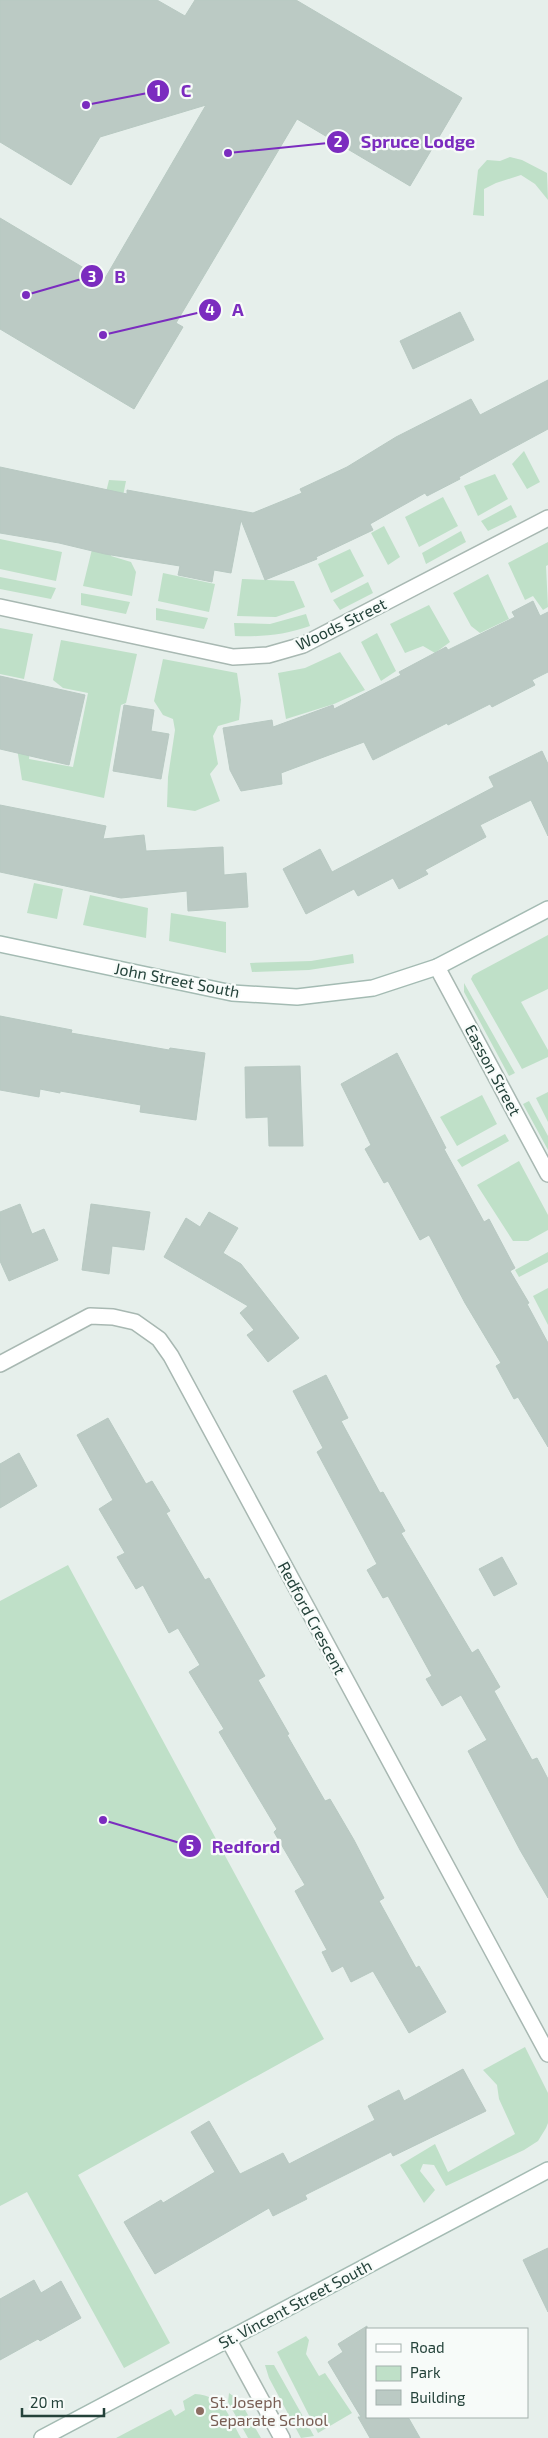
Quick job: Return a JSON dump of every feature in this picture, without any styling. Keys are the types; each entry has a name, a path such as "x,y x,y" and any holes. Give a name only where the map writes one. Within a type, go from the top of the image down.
{"street":[{"name":"Woods Street","path":"0,607 233,657 268,655 303,645 548,518"},
{"name":"John Street South","path":"0,944 232,993 297,997 373,988 437,967 548,909"},
{"name":"Easson Street","path":"437,967 548,1174"},
{"name":"Redford Crescent","path":"0,1364 90,1316 114,1317 135,1322 159,1339 171,1356 548,2054"},
{"name":"St. Vincent Street South","path":"42,2438 548,2170"},
{"path":"228,2339 282,2438"}],"green space":[{"path":"510,157 522,160 547,173 548,200 535,184 521,175 484,189 484,216 473,215 478,170 487,160 500,161"},
{"path":"524,451 540,482 527,489 512,464"},
{"path":"495,474 508,499 478,516 464,486"},
{"path":"109,480 126,481 111,556 131,562 136,572 132,596 83,586"},
{"path":"443,497 458,526 419,547 405,517"},
{"path":"511,505 517,517 488,531 481,521"},
{"path":"384,526 400,557 388,565 371,533"},
{"path":"461,531 466,542 426,564 422,553"},
{"path":"0,539 62,552 56,581 0,569"},
{"path":"548,542 548,565 546,566 548,607 543,610 533,596 525,600 508,563"},
{"path":"350,549 364,576 331,593 318,564"},
{"path":"163,573 215,584 209,612 158,601"},
{"path":"488,574 509,619 480,633 471,626 453,593"},
{"path":"0,577 56,588 51,599 0,589"},
{"path":"242,579 294,581 305,607 276,617 237,616"},
{"path":"368,582 373,593 340,610 333,600"},
{"path":"81,593 130,602 126,614 81,605"},
{"path":"429,605 450,642 435,653 423,646 405,653 390,624"},
{"path":"156,608 208,618 204,629 156,620"},
{"path":"306,614 310,626 301,629 273,635 235,636 234,623 270,624"},
{"path":"0,628 33,634 24,679 0,674"},
{"path":"377,633 396,671 381,681 361,642"},
{"path":"61,640 137,654 126,703 121,705 104,798 22,780 17,748 30,749 29,759 73,767 88,693 63,688 53,680"},
{"path":"340,652 365,690 334,704 286,719 278,673 305,668"},
{"path":"163,659 237,673 241,700 239,720 218,726 213,736 218,764 210,774 220,801 195,811 167,807 168,777 175,730 173,719 163,715 154,701"},
{"path":"34,883 63,889 57,919 27,913"},
{"path":"90,895 148,908 146,938 83,925"},
{"path":"171,913 226,922 226,953 169,941"},
{"path":"548,935 548,989 521,1002 548,1050 548,1057 522,1069 471,979 473,975"},
{"path":"353,954 354,963 309,970 252,972 250,963 311,961"},
{"path":"464,983 515,1073 509,1076 464,992"},
{"path":"548,1092 548,1122 536,1098"},
{"path":"482,1095 497,1124 457,1146 440,1117"},
{"path":"529,1101 548,1136 548,1150 523,1104"},
{"path":"505,1134 509,1141 462,1167 457,1160"},
{"path":"519,1161 548,1215 548,1230 528,1241 513,1241 477,1185"},
{"path":"548,1252 548,1262 519,1277 515,1270"},
{"path":"548,1288 548,1325 533,1296"},
{"path":"68,1565 324,2039 78,2175 170,2343 124,2368 27,2192 0,2206 0,1601"},
{"path":"525,2047 548,2093 548,2123 538,2141 524,2150 446,2186 434,2165 423,2164 420,2171 435,2190 424,2203 400,2165 435,2144 448,2172 515,2134 499,2099 497,2085 483,2070"},
{"path":"306,2336 309,2340 306,2354 319,2376 325,2373 352,2413 318,2433 277,2352"},
{"path":"265,2365 274,2365 314,2436 301,2438 269,2378"},
{"path":"229,2393 240,2401 261,2438 248,2438 228,2402"},
{"name":"St. Joseph Separate School","path":"195,2394 213,2399 219,2403 229,2415 241,2438 116,2438 171,2409 175,2416 185,2410 183,2401"}],"building":[{"path":"0,0 157,0 185,16 195,0 296,0 462,98 410,186 297,119 176,323 183,327 134,409 0,329 0,218 104,280 206,105 100,137 71,185 0,142"},
{"path":"460,312 474,340 413,369 400,341"},
{"path":"548,380 548,429 459,477 460,479 427,496 425,493 370,524 373,530 316,557 317,559 265,580 241,520 231,573 214,570 212,582 178,575 180,566 105,554 59,543 0,533 0,467 127,494 127,490 253,513 302,493 300,489 347,467 396,437 471,399 480,415"},
{"path":"533,601 540,616 548,612 548,672 532,680 535,685 492,707 490,704 448,725 447,723 373,760 364,742 281,773 282,784 241,791 230,770 223,728 272,720 273,727 333,705 334,709 401,675 399,672 446,647 448,650 515,617 512,612"},
{"path":"0,676 85,695 69,765 0,749"},
{"path":"124,705 154,710 151,731 169,734 161,779 113,771"},
{"path":"542,751 548,764 548,836 531,800 480,825 486,837 425,870 428,874 399,889 393,878 358,896 354,889 306,914 283,869 320,849 332,872 494,787 489,777"},
{"path":"0,805 106,826 103,839 144,835 146,851 223,847 224,875 246,873 248,907 188,911 187,891 121,898 0,872"},
{"path":"0,1016 72,1030 71,1033 169,1050 170,1048 205,1053 196,1120 140,1112 141,1105 60,1091 60,1093 40,1089 39,1097 0,1090"},
{"path":"397,1053 446,1148 444,1149 484,1222 489,1219 515,1268 510,1271 529,1303 527,1304 548,1343 548,1447 518,1397 514,1399 496,1366 501,1363 465,1303 429,1235 420,1240 388,1181 384,1183 365,1149 371,1145 341,1084"},
{"path":"300,1066 303,1146 269,1146 268,1117 246,1118 245,1067"},
{"path":"20,1204 32,1234 44,1229 58,1260 9,1281 0,1261 0,1212"},
{"path":"91,1204 150,1212 144,1250 112,1246 109,1274 82,1270"},
{"path":"209,1212 238,1228 223,1253 241,1264 299,1338 268,1362 247,1335 254,1330 240,1313 248,1306 164,1257 186,1218 200,1227"},
{"path":"326,1375 348,1418 341,1421 380,1493 383,1492 405,1531 401,1533 472,1653 478,1649 500,1687 494,1691 532,1760 537,1758 548,1779 548,1898 520,1850 468,1751 487,1740 461,1695 442,1706 426,1679 432,1676 388,1596 383,1598 367,1570 377,1564 317,1452 323,1448 293,1391"},
{"path":"108,1418 146,1484 152,1481 170,1511 166,1513 205,1580 209,1578 265,1676 258,1680 289,1734 287,1735 325,1801 330,1799 354,1840 384,1898 379,1901 416,1968 419,1966 446,2012 409,2033 373,1971 351,1982 343,1966 332,1972 322,1952 327,1950 295,1891 305,1885 274,1832 277,1829 219,1732 224,1729 189,1672 200,1665 178,1628 169,1633 143,1585 136,1589 117,1557 125,1553 99,1509 113,1500 77,1435"},
{"path":"19,1453 37,1486 0,1508 0,1464"},
{"path":"502,1557 517,1584 494,1596 479,1569"},
{"path":"463,2069 486,2111 393,2156 391,2152 305,2195 307,2199 273,2216 269,2208 155,2274 124,2222 161,2200 163,2203 215,2172 191,2132 209,2121 240,2174 283,2153 289,2164 375,2120 368,2106 399,2090 404,2101"},
{"path":"548,2248 548,2312 523,2260"},
{"path":"34,2280 41,2293 61,2281 81,2318 40,2341 38,2339 0,2360 0,2299"},
{"path":"367,2326 366,2418 409,2418 420,2438 370,2438 358,2417 361,2417 328,2362 343,2352 338,2344"}],"place":[{"name":"C","path":"86,105"},
{"name":"Spruce Lodge","path":"228,153"},
{"name":"B","path":"26,295"},
{"name":"A","path":"103,335"},
{"name":"Redford","path":"103,1820"},
{"name":"St. Joseph Separate School","path":"200,2411"}]}
